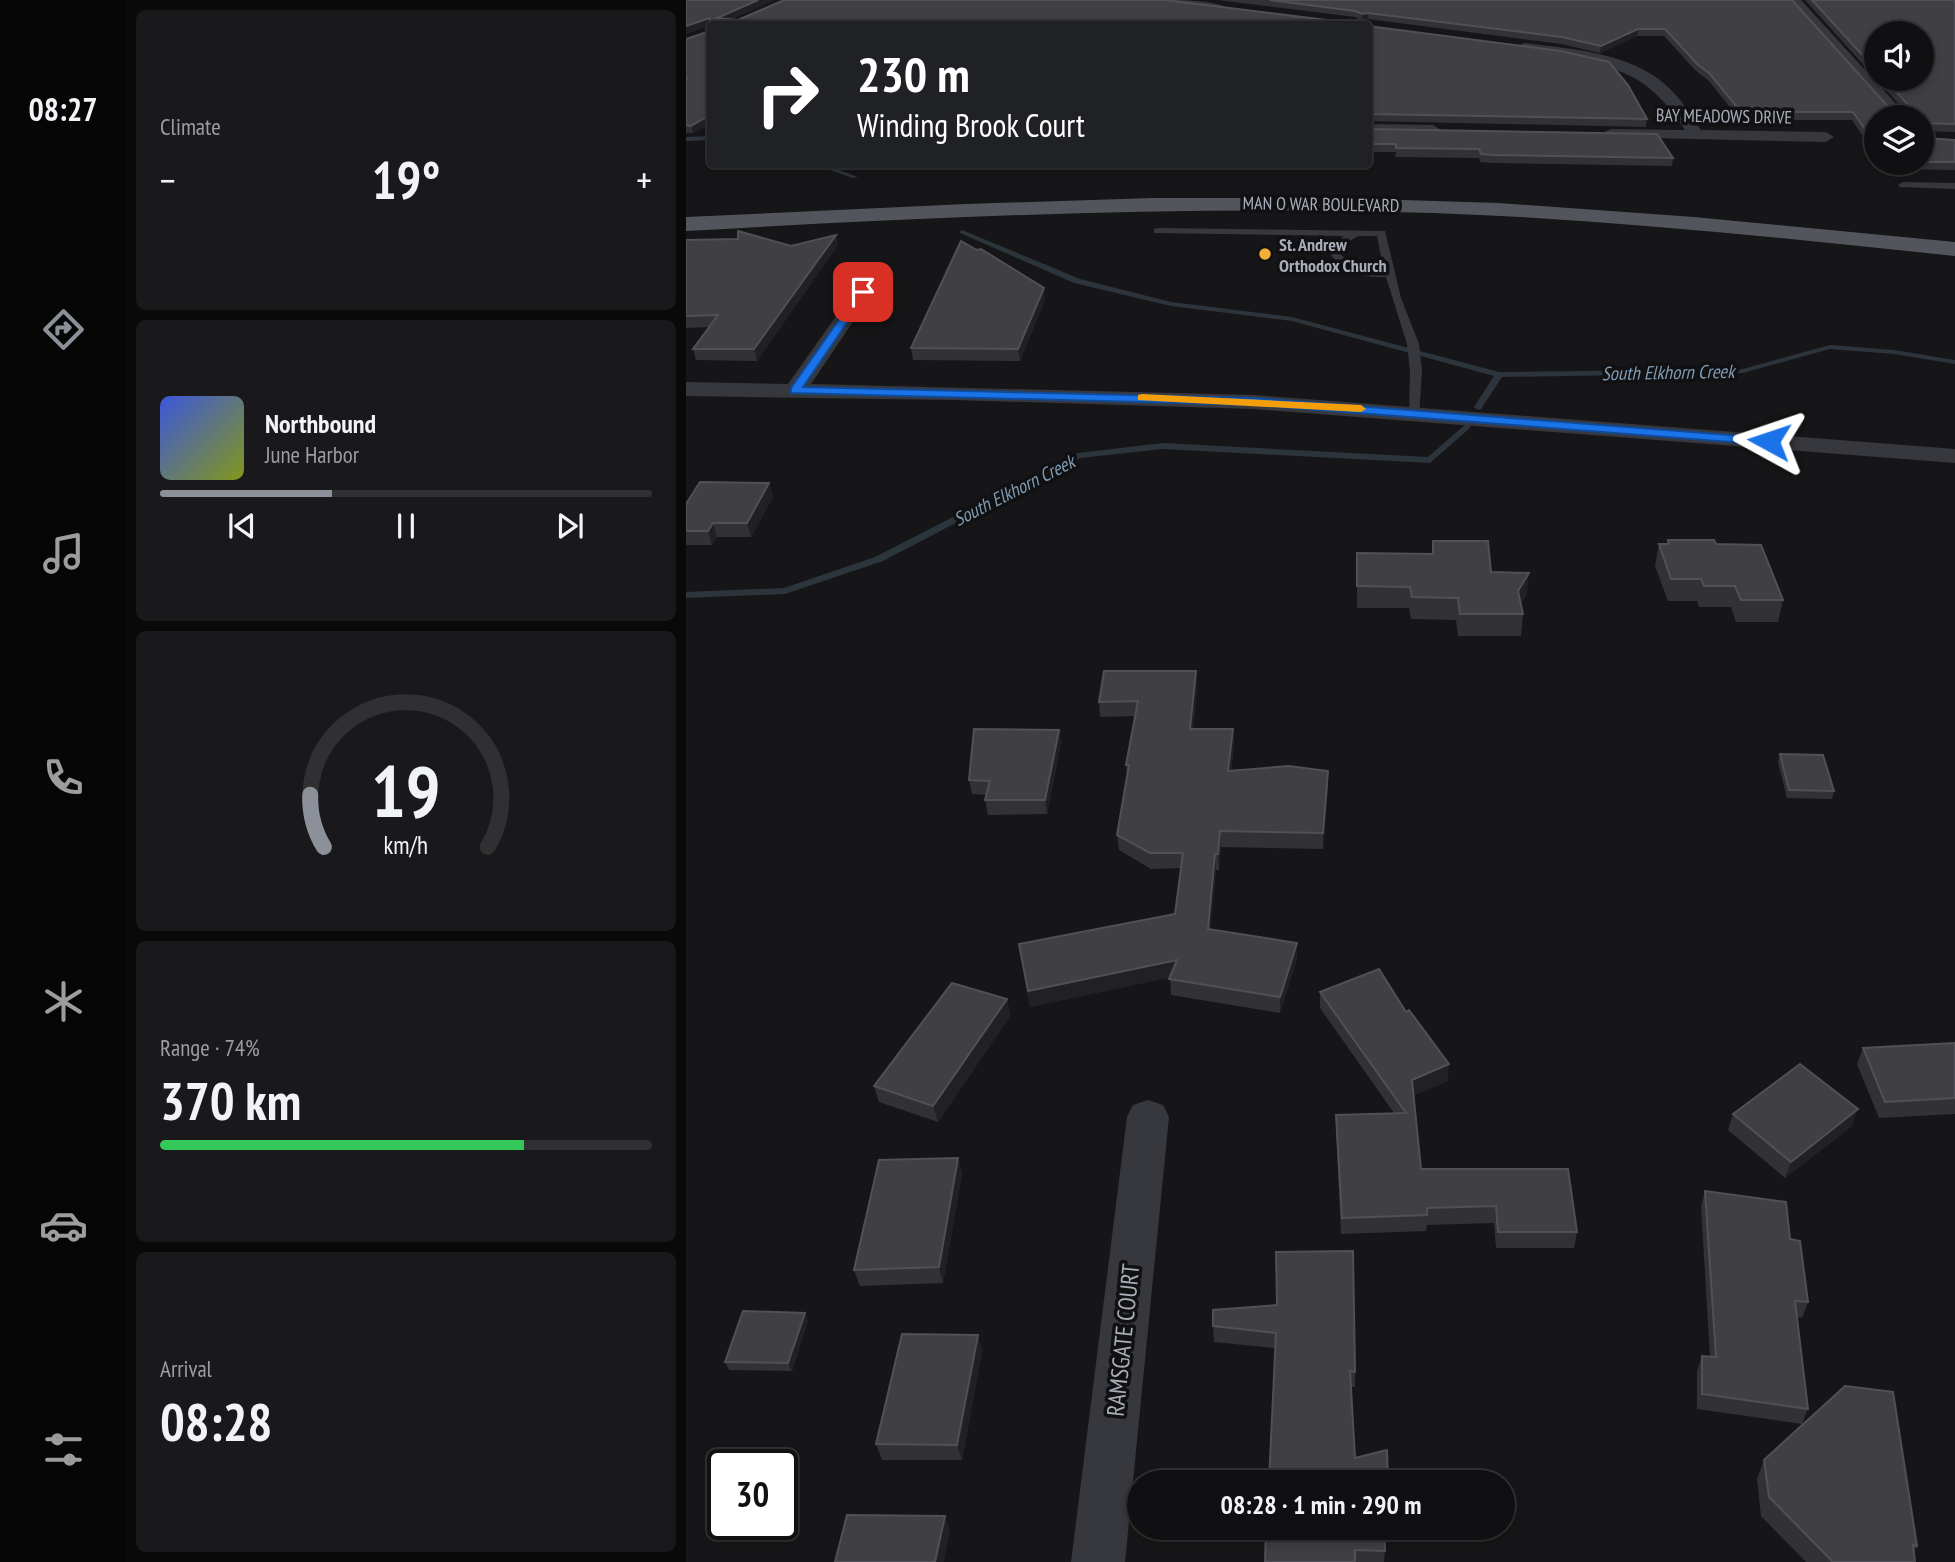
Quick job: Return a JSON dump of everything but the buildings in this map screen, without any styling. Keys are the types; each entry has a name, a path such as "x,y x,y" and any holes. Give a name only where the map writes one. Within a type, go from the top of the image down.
{"main road":[{"name":"MAN O WAR BOULEVARD","path":"686,209 1000,193 1282,188 1581,200 1955,233"},
{"name":"MAN O WAR BOULEVARD","path":"686,224 1038,205 1199,202 1348,204 1606,217 1955,248"}],"street":[{"path":"1166,0 1233,9"},
{"path":"1794,0 1889,105"},
{"path":"1513,46 1583,56 1625,68 1663,90 1696,135"},
{"path":"1372,128 1452,131"},
{"name":"BAY MEADOWS DRIVE","path":"1602,134 1826,137"},
{"path":"795,390 863,292"},
{"path":"686,389 1139,397 1321,405 1955,456"},
{"name":"RAMSGATE COURT","path":"1098,1562 1148,1117"}],"lane":[{"path":"1903,185 1955,186"},
{"path":"1158,231 1381,233 1390,274 1413,344 1416,371 1415,413"},
{"path":"1355,233 1341,242 1336,255 1346,269 1390,274"}],"waterway":[{"path":"686,139 707,138"},
{"path":"827,168 855,177"},
{"path":"962,232 1077,281 1171,304 1292,319 1499,375"},
{"name":"South Elkhorn Creek","path":"1499,375 1743,371 1830,347 1894,352 1955,362"},
{"name":"South Elkhorn Creek","path":"1478,407 1499,375"},
{"name":"South Elkhorn Creek","path":"686,595 785,591 879,559 1078,456 1163,446 1430,460 1467,426"}],"slow traffic":[{"path":"1142,397 1361,409"}],"place":[{"name":"St. Andrew Orthodox Church","path":"1265,254"}],"route":[{"path":"863,292 795,390 1102,396 1321,405 1769,441"}]}
